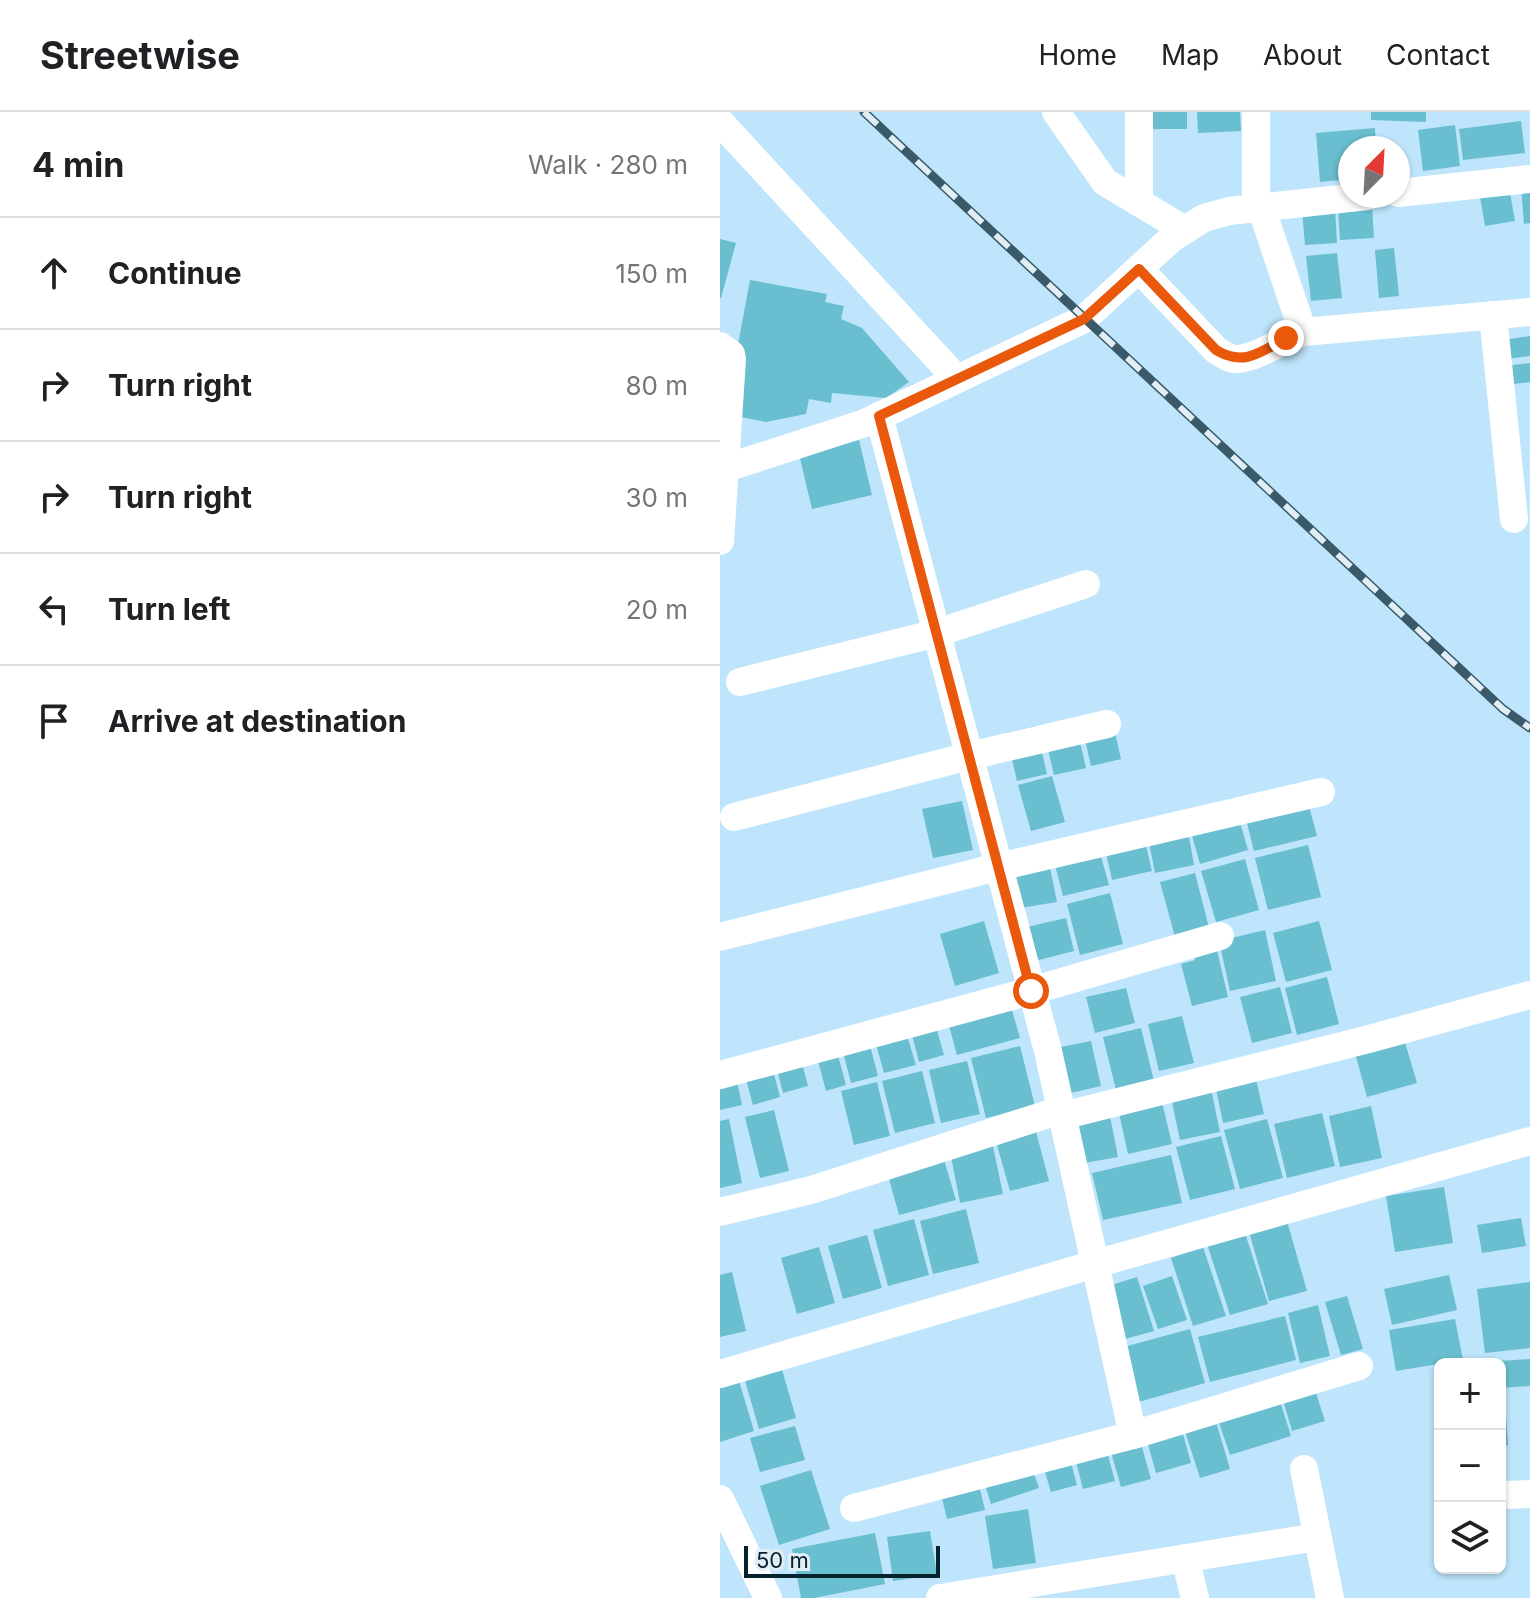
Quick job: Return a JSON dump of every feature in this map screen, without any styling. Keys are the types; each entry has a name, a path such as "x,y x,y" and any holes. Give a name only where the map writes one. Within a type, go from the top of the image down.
{"street":[{"path":"1056,112 1105,182 1139,202"},
{"path":"1139,112 1139,202 1216,350 1227,357 1236,359 1259,353 1295,335 1530,312"},
{"path":"1256,112 1259,207 1295,335"},
{"path":"720,122 957,379"},
{"path":"1410,192 1530,179"},
{"path":"722,469 853,427 1084,319 1164,247 1215,213 1338,199"},
{"path":"1493,315 1514,519"},
{"path":"720,346 731,354 732,359 722,469 720,541"},
{"path":"879,416 1048,1051 1133,1435"},
{"path":"740,682 937,633 1086,584"},
{"path":"734,817 1107,724"},
{"path":"720,937 998,867 1321,792"},
{"path":"720,1075 1220,936"},
{"path":"720,1212 811,1190 1061,1113 1383,1035 1530,995"},
{"path":"720,1374 1530,1141"},
{"path":"854,1508 1133,1435 1359,1366"},
{"path":"1304,1469 1330,1598"},
{"path":"1506,1495 1530,1494"},
{"path":"720,1499 768,1598"},
{"path":"940,1598 1060,1588 1185,1558 1317,1537"},
{"path":"1185,1558 1195,1598"}],"building":[{"path":"1147,112 1187,112 1187,129 1147,129"},
{"path":"1197,112 1240,112 1241,131 1198,133"},
{"path":"1371,112 1426,112 1426,122 1371,120"},
{"path":"1521,121 1525,153 1463,160 1459,129"},
{"path":"1455,125 1460,166 1423,171 1418,130"},
{"path":"1375,128 1375,136 1338,136 1338,180 1320,182 1316,133"},
{"path":"1530,186 1530,223 1524,224 1521,187"},
{"path":"1509,187 1515,221 1485,226 1479,191"},
{"path":"1335,207 1337,243 1305,245 1302,210"},
{"path":"1338,208 1372,208 1374,238 1340,240"},
{"path":"720,239 736,243 721,298 720,298"},
{"path":"1394,248 1399,296 1379,298 1375,250"},
{"path":"1337,253 1342,298 1311,301 1306,256"},
{"path":"750,280 827,294 825,302 844,306 841,319 862,328 909,382 886,398 832,393 831,403 809,399 806,414 766,422 725,414"},
{"path":"1530,336 1530,356 1499,360 1497,341"},
{"path":"1530,363 1530,382 1496,386 1494,367"},
{"path":"859,440 872,495 812,509 799,454"},
{"path":"1111,715 1121,759 1091,766 1081,722"},
{"path":"1075,720 1086,768 1054,775 1043,728"},
{"path":"1036,726 1047,774 1017,781 1006,733"},
{"path":"1052,776 1065,822 1031,831 1018,785"},
{"path":"1305,791 1317,836 1254,851 1243,807"},
{"path":"1233,798 1248,850 1200,864 1185,811"},
{"path":"962,801 973,850 933,858 922,809"},
{"path":"1186,820 1194,865 1155,873 1146,827"},
{"path":"1141,825 1152,871 1112,880 1102,834"},
{"path":"1095,835 1109,885 1063,896 1050,846"},
{"path":"1308,845 1321,897 1268,910 1255,858"},
{"path":"1047,853 1057,902 1015,909 1006,861"},
{"path":"1245,859 1259,910 1216,922 1201,871"},
{"path":"1195,873 1209,928 1175,937 1160,882"},
{"path":"1110,893 1123,944 1080,955 1067,904"},
{"path":"1066,918 1074,951 1035,961 1027,927"},
{"path":"984,921 999,973 955,986 940,934"},
{"path":"1319,921 1332,970 1286,982 1273,933"},
{"path":"1265,930 1276,981 1230,991 1219,941"},
{"path":"1215,942 1228,997 1192,1006 1181,964 1195,960 1192,947"},
{"path":"1327,977 1339,1024 1297,1035 1285,988"},
{"path":"1280,987 1292,1033 1252,1043 1240,997"},
{"path":"1126,988 1135,1023 1095,1033 1086,997"},
{"path":"1009,1000 1020,1038 957,1055 946,1015"},
{"path":"1182,1016 1194,1063 1159,1071 1148,1024"},
{"path":"934,1020 944,1055 919,1062 910,1027"},
{"path":"903,1022 916,1065 884,1073 872,1030"},
{"path":"865,1026 878,1076 851,1083 838,1033"},
{"path":"1141,1028 1154,1081 1116,1090 1103,1037"},
{"path":"833,1037 846,1085 826,1091 813,1042"},
{"path":"1404,1039 1417,1083 1367,1097 1355,1053"},
{"path":"1091,1041 1101,1086 1066,1094 1056,1048"},
{"path":"1020,1046 1035,1106 986,1118 971,1058"},
{"path":"768,1051 780,1097 753,1105 740,1058"},
{"path":"799,1052 808,1086 783,1093 774,1058"},
{"path":"967,1061 980,1114 941,1123 929,1070"},
{"path":"733,1062 742,1105 720,1110 720,1065"},
{"path":"922,1071 935,1123 895,1133 882,1081"},
{"path":"1255,1075 1264,1114 1223,1123 1215,1084"},
{"path":"877,1082 890,1136 854,1145 841,1091"},
{"path":"1210,1084 1220,1132 1180,1140 1170,1093"},
{"path":"1160,1094 1172,1144 1128,1154 1117,1104"},
{"path":"1371,1106 1382,1158 1340,1167 1329,1116"},
{"path":"774,1110 789,1171 760,1178 745,1117"},
{"path":"1322,1113 1335,1166 1287,1178 1274,1124"},
{"path":"1110,1116 1118,1157 1079,1164 1071,1124"},
{"path":"729,1119 742,1183 720,1188 720,1121"},
{"path":"1267,1119 1283,1178 1240,1189 1224,1130"},
{"path":"1035,1128 1049,1181 1010,1191 995,1138"},
{"path":"1221,1136 1235,1189 1190,1200 1176,1147"},
{"path":"992,1142 1003,1194 960,1203 950,1151"},
{"path":"942,1153 956,1200 899,1215 886,1168"},
{"path":"1171,1155 1182,1203 1103,1220 1092,1173"},
{"path":"1444,1187 1453,1243 1395,1252 1386,1196"},
{"path":"966,1209 979,1263 933,1274 920,1221"},
{"path":"1521,1218 1526,1246 1482,1253 1477,1225"},
{"path":"914,1219 929,1275 888,1286 873,1230"},
{"path":"1287,1221 1307,1291 1269,1301 1249,1232"},
{"path":"1245,1233 1268,1304 1230,1315 1207,1244"},
{"path":"867,1235 882,1288 843,1299 828,1246"},
{"path":"819,1247 835,1303 797,1314 781,1258"},
{"path":"1203,1247 1226,1316 1193,1326 1171,1258"},
{"path":"732,1272 746,1331 720,1337 720,1275"},
{"path":"1449,1275 1457,1310 1392,1325 1384,1289"},
{"path":"1172,1276 1187,1320 1158,1329 1143,1286"},
{"path":"1137,1277 1154,1331 1118,1341 1102,1288"},
{"path":"1530,1282 1530,1348 1485,1353 1477,1289"},
{"path":"1347,1296 1363,1349 1341,1355 1325,1302"},
{"path":"1318,1305 1330,1356 1300,1363 1288,1313"},
{"path":"1285,1316 1296,1360 1210,1382 1198,1337"},
{"path":"1455,1319 1463,1358 1434,1358 1434,1365 1396,1371 1389,1330"},
{"path":"1190,1329 1205,1383 1135,1403 1120,1348"},
{"path":"1530,1359 1530,1386 1506,1388 1506,1360"},
{"path":"781,1366 796,1418 759,1429 744,1377"},
{"path":"739,1381 754,1431 720,1442 720,1387"},
{"path":"1315,1390 1325,1421 1292,1431 1283,1400"},
{"path":"1280,1401 1291,1436 1230,1455 1218,1420"},
{"path":"1214,1415 1230,1469 1200,1478 1183,1425"},
{"path":"1179,1420 1191,1463 1156,1473 1144,1430"},
{"path":"795,1426 805,1460 760,1472 750,1438"},
{"path":"1136,1426 1151,1479 1121,1487 1106,1435"},
{"path":"1103,1437 1115,1481 1083,1489 1072,1446"},
{"path":"1066,1444 1077,1485 1051,1492 1039,1452"},
{"path":"1029,1460 1039,1488 991,1504 982,1475"},
{"path":"811,1470 830,1529 779,1545 760,1486"},
{"path":"976,1473 985,1510 947,1519 938,1482"},
{"path":"1028,1509 1036,1563 993,1569 985,1516"},
{"path":"930,1531 937,1575 893,1581 887,1537"},
{"path":"875,1533 885,1584 801,1598 792,1549"}],"railway":[{"path":"864,112 1503,709 1530,728"}],"route":[{"path":"1031,991 879,416 1084,319 1139,269 1216,350 1227,357 1247,357 1286,338"}]}
